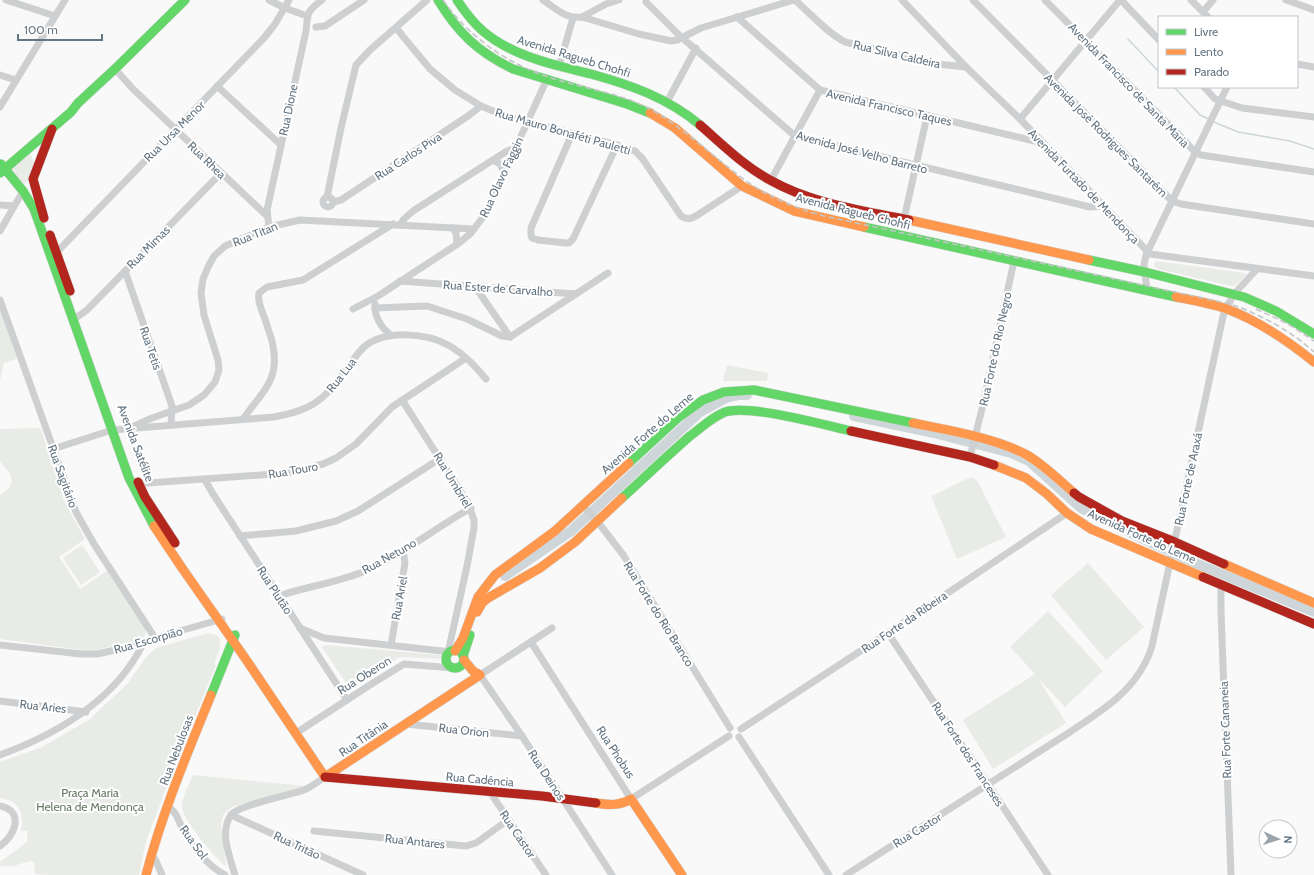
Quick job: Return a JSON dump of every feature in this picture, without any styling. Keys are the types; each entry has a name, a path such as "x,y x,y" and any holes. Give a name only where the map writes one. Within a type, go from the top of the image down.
{"main road":[{"path":"29,145 52,129 71,112 78,103 185,0"},
{"name":"Avenida Ragueb Chohfi","path":"438,0 447,16 470,44 497,62 513,69 627,104 659,118 675,128 742,186 764,198 794,211 818,218 1225,309 1280,337 1314,362"},
{"name":"Avenida Ragueb Chohfi","path":"457,0 477,26 497,42 520,54 648,92 691,116 751,168 783,187 813,199 1145,272 1234,294 1245,297 1284,315 1314,334"},
{"path":"546,79 544,71 546,67 557,65 562,76 557,83"},
{"path":"2,167 29,145 68,108 78,103"},
{"path":"23,192 33,179 52,129"},
{"path":"29,145 37,156 38,164"},
{"name":"Avenida Satélite","path":"2,167 23,192 34,209 54,255"},
{"name":"Avenida Satélite","path":"33,179 54,255 135,484 139,501 236,640 325,778"},
{"path":"764,198 766,190 772,181"},
{"path":"774,202 782,198 783,187"},
{"name":"Avenida Forte do Leme","path":"455,657 474,606 488,583 495,575 584,508 680,417 703,400 724,392 754,390 997,443 1027,455 1043,466 1080,497 1122,522 1314,603"},
{"name":"Avenida Forte do Leme","path":"455,657 472,632 476,614 482,603 557,557 690,435 709,420 726,412 745,410 767,413 971,455 1026,478 1047,494 1067,513 1090,529 1171,562 1314,624"},
{"name":"Avenida Satélite","path":"135,484 145,497 222,620"},
{"name":"Rua Nebulosas","path":"149,874 170,808 236,640"},
{"path":"455,657 480,675"},
{"path":"455,657 468,673 471,682"},
{"name":"Rua Titânia","path":"325,778 480,675"},
{"name":"Rua Cadência","path":"325,778 490,792 612,805 624,803 631,799"},
{"name":"Rua Phobus","path":"631,799 682,875"}],"street":[{"path":"6,0 55,16"},
{"path":"0,107 65,0"},
{"path":"269,0 307,16 308,11 322,0"},
{"name":"Rua Ursa Menor","path":"54,255 264,38 275,24 289,0"},
{"path":"316,27 325,26 364,0"},
{"path":"322,220 325,205 323,201 330,199 327,192 354,70 359,61 427,0"},
{"path":"543,0 559,11 573,18 582,17 606,4 619,0"},
{"name":"Avenida José Velho Barreto","path":"646,0 646,2 682,37 795,136 916,167 1090,207 1104,206"},
{"path":"582,17 639,34 671,41 701,28 794,0"},
{"name":"Rua Silva Caldeira","path":"794,0 825,28 845,42 937,64 966,67"},
{"name":"Avenida Furtado de Mendonça","path":"902,0 966,67 1020,118 1152,255 1314,275"},
{"name":"Avenida José Rodrigues Santarém","path":"973,0 1172,201 1314,224"},
{"name":"Avenida Francisco de Santa Maria","path":"1045,0 1195,152 1201,155 1224,159 1314,172"},
{"path":"1020,118 1121,0 1158,39"},
{"path":"1191,0 1205,14 1213,0"},
{"path":"1286,0 1301,3 1314,10"},
{"name":"Rua Dione","path":"269,227 267,216 306,31 307,16"},
{"name":"Avenida Francisco Taques","path":"738,17 820,90 1043,143"},
{"path":"557,65 573,18"},
{"name":"Rua Mauro Bonaféti Pauletti","path":"396,28 430,69 455,90 481,106 506,116 617,145 630,149 638,154 681,216 687,219 696,216 742,186"},
{"path":"667,102 696,48"},
{"path":"1298,64 1314,66"},
{"name":"Rua Rhea","path":"115,69 133,89 267,216"},
{"path":"0,75 16,80"},
{"name":"Rua Olavo Faggin","path":"353,309 378,296 457,244 474,229 486,213 505,174 546,79"},
{"path":"217,86 281,145"},
{"path":"1205,88 1215,99 1242,108 1314,117"},
{"path":"1147,291 1144,260 1195,152 1227,88"},
{"path":"772,181 820,90"},
{"name":"Rua Carlos Piva","path":"330,199 340,200 481,106"},
{"path":"904,219 927,116"},
{"path":"1019,137 1029,128"},
{"path":"572,134 531,228 531,235 535,239 566,243 569,243 573,239 617,145"},
{"path":"242,419 266,389 273,374 274,368 275,361 273,344 259,301 259,296 262,290 267,287 296,282 307,278 396,225 413,211 507,151 516,148"},
{"path":"493,160 500,164 505,174"},
{"name":"Rua Mimas","path":"76,318 221,173"},
{"path":"0,231 23,192"},
{"path":"0,205 14,206"},
{"name":"Rua Titan","path":"53,449 115,429 132,427 189,405 204,395 212,386 218,376 219,366 201,300 203,279 208,267 214,256 225,246 269,227 300,220 474,229"},
{"path":"453,228 456,233 457,244"},
{"name":"Rua Forte do Rio Negro","path":"975,439 1014,261"},
{"path":"418,269 420,283"},
{"path":"1225,309 1234,294 1257,269"},
{"name":"Rua Tetis","path":"124,271 172,406 171,425"},
{"path":"375,308 428,306 467,319 502,336 510,337 608,273"},
{"name":"Rua Ester de Carvalho","path":"400,281 476,288 576,294"},
{"path":"476,288 510,337"},
{"path":"378,296 375,308 380,324 391,336"},
{"name":"Rua Sagitário","path":"0,300 76,512 155,638"},
{"name":"Rua Forte de Araxá","path":"989,785 1101,711 1122,695 1145,664 1152,646 1171,562 1225,309"},
{"name":"Rua Lua","path":"132,427 274,417 292,414 314,404 323,398 332,389 364,347 378,339 391,336 419,336 449,346 473,363 486,379"},
{"name":"Rua Touro","path":"135,484 288,473 323,464 336,458 356,444 388,411 402,400 466,358"},
{"name":"Rua Umbriel","path":"402,400 441,458 471,508 474,520 467,566 450,639 455,657"},
{"path":"971,455 975,439"},
{"path":"240,536 296,531 336,521 363,509 441,458"},
{"name":"Rua Plutão","path":"206,480 213,494 347,700"},
{"name":"Rua Netuno","path":"279,596 363,572 384,562 471,508"},
{"name":"Rua Forte do Rio Branco","path":"584,508 596,520 624,556 730,728"},
{"name":"Rua Forte da Ribeira","path":"741,730 1067,513"},
{"name":"Rua Ariel","path":"391,645 405,563 403,550"},
{"name":"Rua Forte Cananeia","path":"1221,584 1231,875"},
{"name":"Rua Escorpião","path":"0,645 92,654 142,644 155,638 222,620"},
{"path":"300,628 324,638 437,649 455,657"},
{"name":"Rua Titânia","path":"480,675 552,628"},
{"name":"Rua Forte dos Franceses","path":"888,633 1048,875"},
{"path":"311,645 324,638"},
{"path":"437,649 443,646 450,639"},
{"name":"Rua Phobus","path":"531,642 631,799"},
{"path":"0,754 33,742 86,712 126,672 138,654 142,644"},
{"name":"Rua Oberon","path":"294,729 347,700 404,664 455,657"},
{"name":"Rua Deinos","path":"480,675 522,736 612,875"},
{"name":"Rua Aries","path":"0,701 86,712"},
{"name":"Rua Orion","path":"406,724 522,736"},
{"path":"729,736 728,731 730,728 736,726 741,730 742,734 739,738"},
{"path":"631,799 729,736"},
{"path":"729,736 739,738"},
{"path":"739,738 829,875"},
{"name":"Rua Titânia","path":"231,815 237,810 265,800 304,790 325,778"},
{"name":"Rua Castor","path":"846,875 989,785"},
{"name":"Rua Castor","path":"490,792 546,875"},
{"path":"0,806 10,810 16,823 9,838 0,846"},
{"name":"Rua Sol","path":"170,808 194,846 206,859 225,875"},
{"path":"231,815 226,827 226,837 228,851 235,875"},
{"name":"Rua Tritão","path":"231,815 363,875"},
{"name":"Rua Antares","path":"314,831 466,846 476,843 508,820"},
{"path":"153,858 162,875"}],"green space":[{"path":"30,154 35,163 30,180 23,184 12,169"},
{"path":"1156,261 1245,273 1246,275 1235,286 1231,286 1158,269 1154,266"},
{"path":"0,309 17,359 4,363 0,380"},
{"path":"727,365 768,373 767,381 723,381"},
{"path":"0,429 41,429 64,501 85,539 59,557 80,589 107,571 146,629 145,635 142,639 96,650 82,650 0,639 0,496 9,488 12,481 10,474 0,461"},
{"path":"969,478 974,478 978,482 1006,537 957,559 931,496"},
{"path":"82,545 100,572 81,585 63,558"},
{"path":"1088,563 1144,627 1106,660 1051,595"},
{"path":"1048,611 1103,671 1065,707 1038,678 1066,723 993,769 963,720 1035,674 1010,647"},
{"name":"Praça Maria Helena de Mendonça","path":"205,634 212,634 220,639 220,648 214,664 216,665 171,775 146,842 139,875 35,874 34,862 30,861 13,866 1,866 0,862 27,842 27,831 21,831 22,818 19,808 12,802 0,798 0,762 42,747 90,719 127,684 148,655 156,648"},
{"path":"326,645 440,655 445,659 400,657 350,689 322,647"},
{"path":"193,775 305,786 232,807 223,815 221,824 226,867 194,830 184,813 182,804"}],"waterway":[{"path":"1128,39 1158,71"},
{"path":"1175,88 1200,115 1209,119"},
{"path":"1214,122 1238,132 1290,141 1314,149"},
{"path":"505,576 571,531 700,412 726,398 747,395"},
{"path":"854,416 934,433 1011,453 1029,461 1081,508 1195,563 1314,612"}],"railway":[{"path":"443,0 466,27 493,50 524,68 569,83 628,99 650,109 677,126 752,185 787,204 824,216 1230,304 1275,324 1305,344 1314,352"},
{"path":"1256,309 1288,324 1314,341"}],"traffic: fast":[{"path":"0,173 71,112 78,103 185,0"},
{"path":"438,0 461,32 489,56 501,63 513,69 627,104 650,113"},
{"path":"457,0 480,29 508,48 535,59 606,78 635,88 675,107 700,125"},
{"path":"1,164 23,191 34,209 129,478 154,526"},
{"path":"864,227 1176,297"},
{"path":"1089,260 1145,272 1244,297 1276,311 1314,334"},
{"path":"629,463 679,417 703,400 724,392 754,390 913,423"},
{"path":"622,498 690,436 711,420 725,412 736,410 768,413 806,420 851,431"},
{"path":"211,695 235,635"},
{"path":"463,656 470,635"},
{"path":"455,650 461,653 464,659 461,665 455,668 449,665 446,659 449,653 455,650"}],"traffic: slow":[{"path":"650,113 675,128 742,186 794,211 864,227"},
{"path":"909,220 1089,260"},
{"path":"1176,297 1214,305 1250,319 1273,332 1314,362"},
{"path":"913,423 971,435 1015,449 1039,463 1074,493"},
{"path":"455,651 463,638 478,597 495,575 555,531 629,463"},
{"path":"994,465 1026,478 1047,494 1067,513 1091,529 1203,577"},
{"path":"477,612 482,603 488,598 540,568 575,542 622,498"},
{"path":"154,526 325,777"},
{"path":"1224,564 1314,603"},
{"path":"325,777 480,675 473,671 464,660"},
{"path":"146,875 167,806 211,695"},
{"path":"596,803 614,804 622,803 631,799 682,875"}],"traffic: jam":[{"path":"700,125 751,168 786,188 820,201 909,220"},
{"path":"44,218 33,179 52,129"},
{"path":"50,235 70,291"},
{"path":"851,431 970,457 994,465"},
{"path":"138,482 145,497 175,543"},
{"path":"1074,493 1122,521 1175,542 1224,564"},
{"path":"1203,577 1314,624"},
{"path":"325,777 542,796 596,803"}]}
